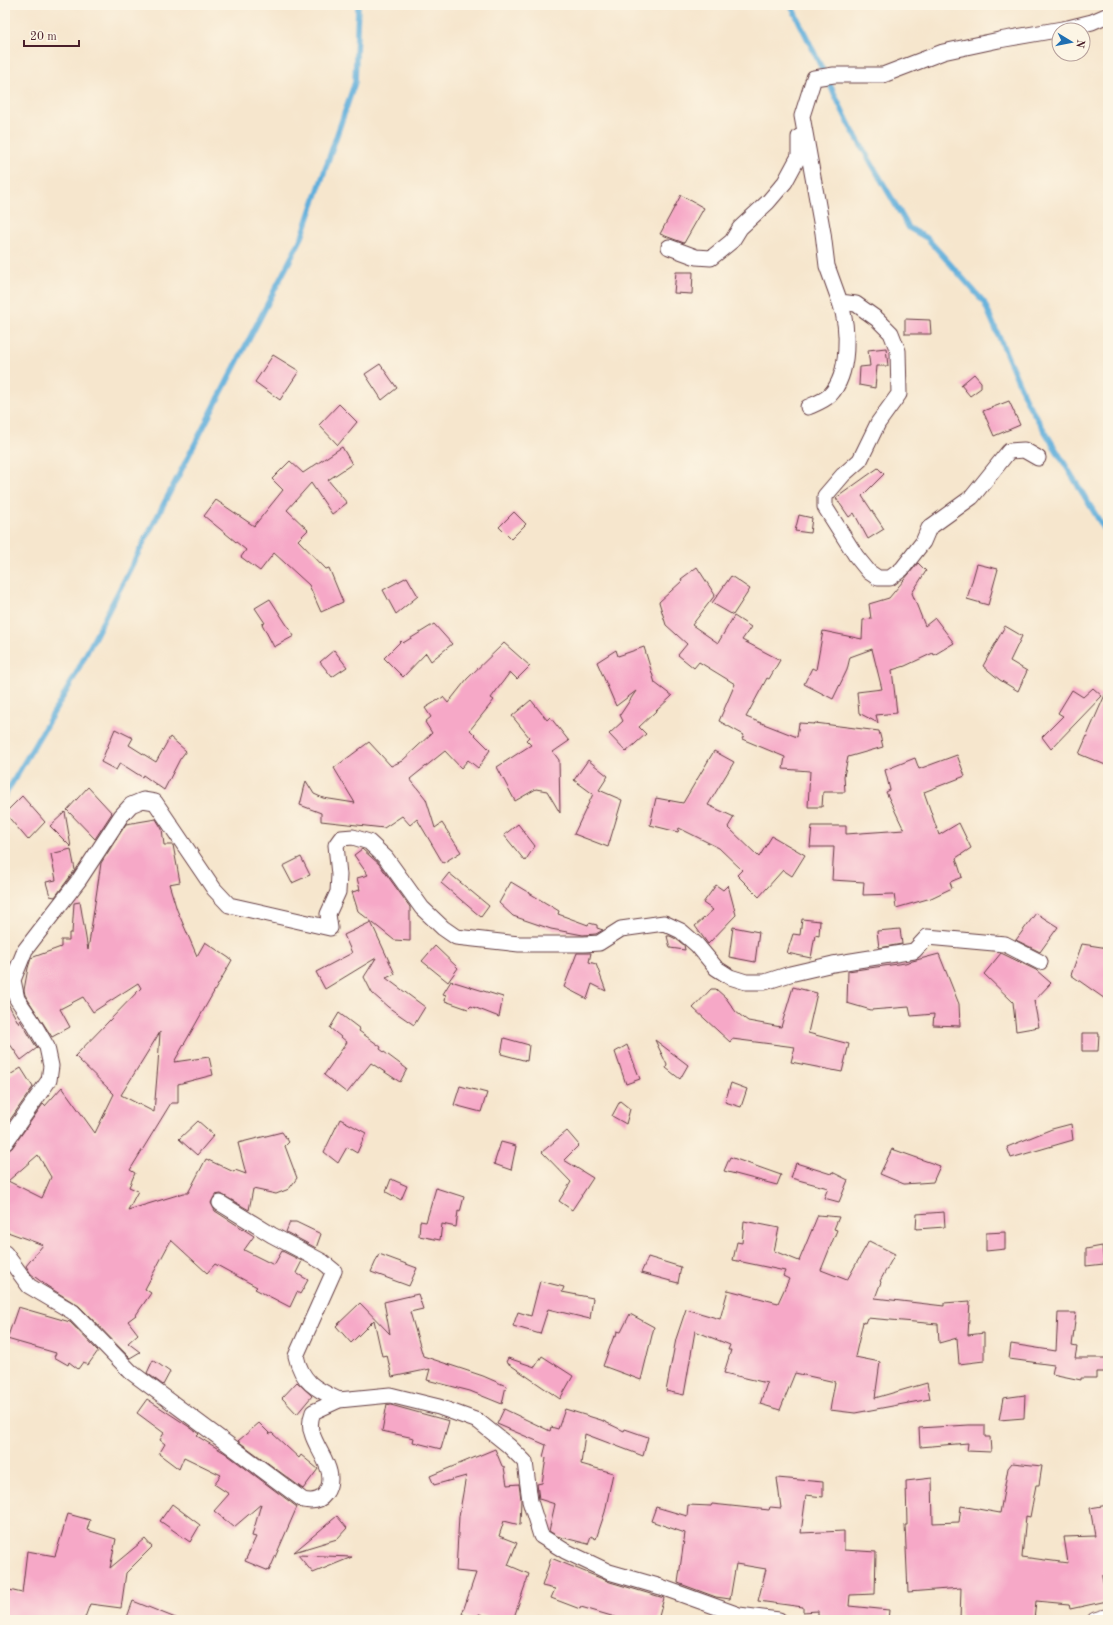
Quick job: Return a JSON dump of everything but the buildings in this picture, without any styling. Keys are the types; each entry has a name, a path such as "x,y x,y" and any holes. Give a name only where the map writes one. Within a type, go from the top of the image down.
{"street":[{"path":"808,407 823,400 831,394 844,368 847,350 843,311 827,266 823,233 802,116 814,78 834,74 883,75 943,52 999,40 1068,28 1092,22 1108,15"},
{"path":"669,247 696,258 711,258 732,241 740,228 768,202 785,182 799,156 799,127 803,122"},
{"path":"840,302 856,304 877,319 891,333 898,351 899,394 878,423 860,460 838,480 825,496 825,507 843,536 869,572 878,578 890,578 902,569 923,542 929,528 972,497 1009,451 1024,450 1038,458"},
{"path":"5,1143 49,1080 51,1066 46,1047 32,1021 17,999 13,980 25,950 79,880 121,816 131,805 143,800 155,802 214,889 229,905 330,928 328,914 338,892 339,876 336,844 341,838 353,837 369,842 386,858 422,908 443,928 456,937 519,944 584,944 599,942 621,929 664,923 681,931 697,945 716,968 730,977 746,982 765,982 790,974 833,964 914,950 927,938 1005,944 1040,962"},
{"path":"220,1203 272,1235 323,1262 334,1271 296,1356 298,1367 305,1380 320,1391 339,1400"},
{"path":"5,1253 29,1286 73,1312 131,1372 303,1500 313,1502 323,1497 328,1490 331,1479 322,1453 312,1434 310,1421 313,1412 339,1400 390,1395 439,1407 478,1421 509,1446 525,1462 530,1501 541,1536 565,1551 609,1572 661,1587 739,1615 779,1620"},
{"path":"1095,1620 1108,1616"}],"waterway":[{"path":"5,795 71,683 302,237 355,82 358,5"},
{"path":"791,5 851,128 909,228 927,238 984,302 1027,402 1108,535"}]}
